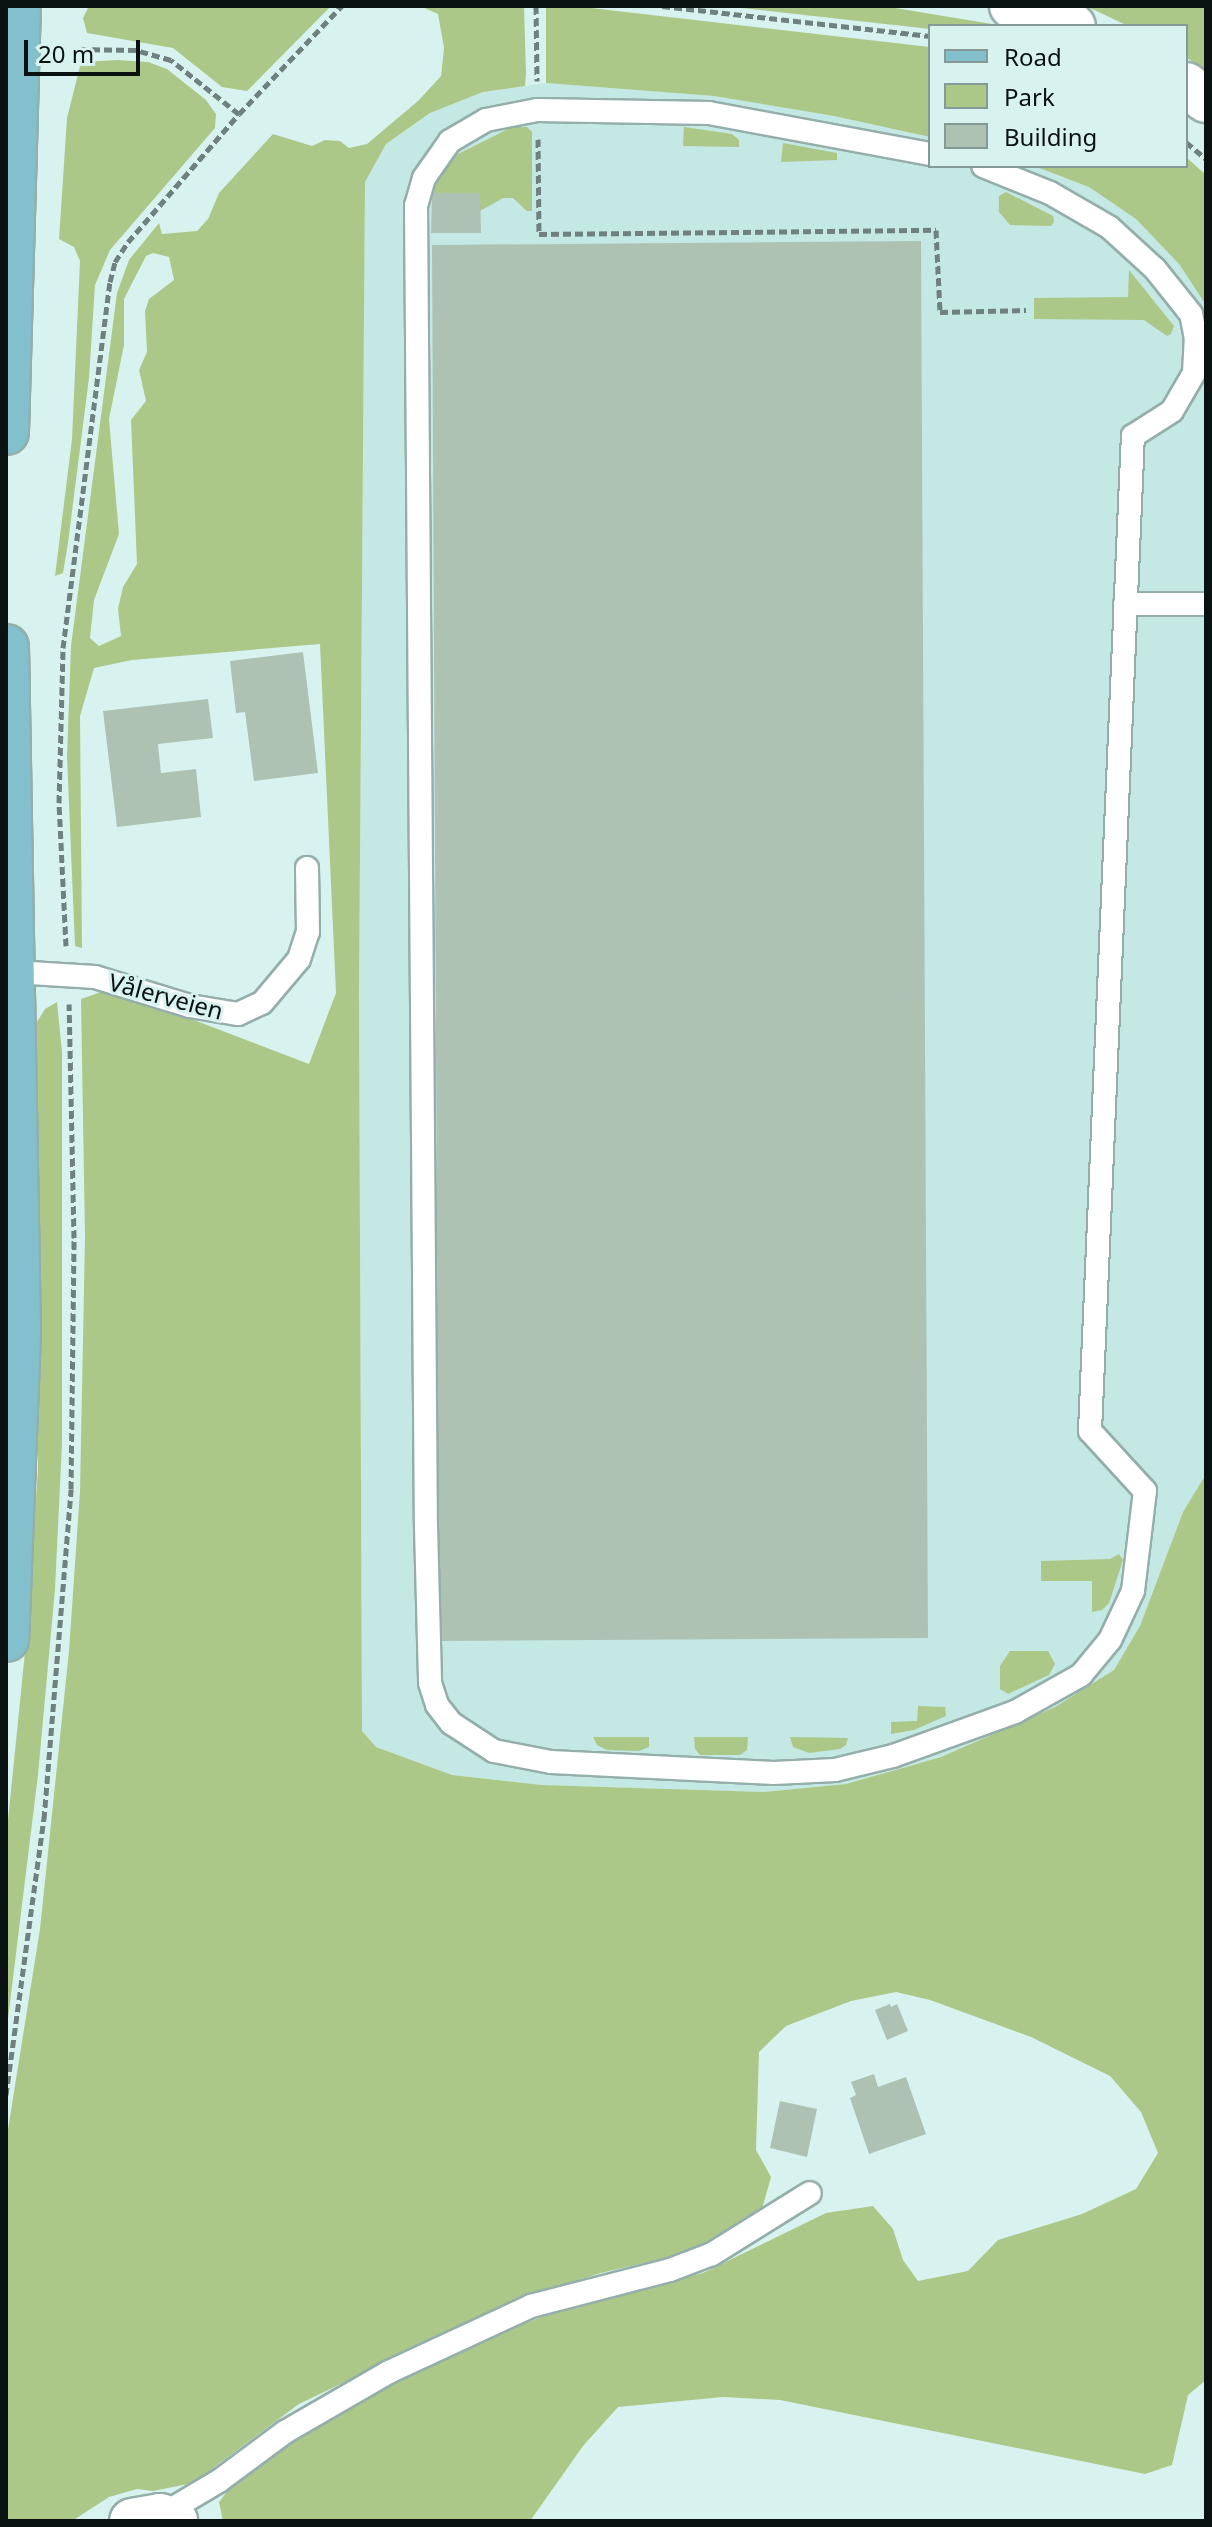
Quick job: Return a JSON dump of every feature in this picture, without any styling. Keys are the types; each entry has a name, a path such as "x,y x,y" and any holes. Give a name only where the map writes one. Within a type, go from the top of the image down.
{"main road":[{"path":"6,432 17,21 48,6"},
{"path":"6,647 18,1332 6,1639"}],"street":[{"path":"1012,6 1067,24"},
{"path":"1188,86 1206,100"}],"lane":[{"path":"928,154 709,113 537,110 486,120 450,141 424,178 416,206 430,1683 437,1705 470,1738 494,1751 551,1762 774,1773 835,1770 893,1756 1015,1712 1081,1675 1110,1640 1133,1591 1145,1491 1090,1431 1133,436 1172,411 1194,373 1196,339 1191,314 1155,269 1109,227 1050,193 988,168"},
{"path":"1125,604 1206,604"},
{"name":"Vålerveien","path":"14,972 68,974 131,985 221,1013 238,1014 262,1003 299,959 308,932 307,868"},
{"path":"156,2519 219,2481 296,2425 389,2372 531,2306 670,2270 712,2254 810,2193"}],"path":[{"path":"6,2095 44,1819 71,1489 74,1238 68,974 59,803 63,648 110,282 115,262 128,242 239,114 342,6"},
{"path":"536,6 539,234 936,230 940,312 1026,310"},
{"path":"662,6 928,36"},
{"path":"76,49 136,50 171,60 239,114"},
{"path":"1188,144 1206,159"}],"shaded area":[{"path":"546,83 714,96 834,116 928,137 928,168 1039,168 1089,187 1136,219 1179,264 1206,305 1206,1474 1183,1512 1140,1626 1114,1670 1055,1707 941,1757 846,1784 764,1792 542,1785 452,1775 376,1747 362,1731 359,992 365,182 386,144 430,113 483,92"}],"green space":[{"path":"89,6 331,6 247,91 222,87 173,48 87,33 83,18"},
{"path":"420,6 524,6 526,73 525,86 483,92 430,113 386,144 365,182 359,992 362,1731 376,1747 452,1775 542,1785 764,1792 846,1784 941,1757 1055,1707 1114,1670 1140,1626 1183,1512 1206,1474 1206,2380 1188,2395 1172,2465 1145,2474 780,2400 723,2397 618,2407 583,2446 530,2521 223,2521 219,2502 233,2484 306,2434 382,2389 494,2335 571,2306 703,2273 826,2213 873,2206 893,2229 903,2260 918,2281 968,2271 998,2240 1082,2214 1136,2189 1158,2153 1141,2112 1110,2076 1031,2037 930,2000 896,1992 851,2001 786,2026 759,2052 756,2150 771,2177 762,2209 722,2238 674,2256 601,2273 513,2301 299,2404 193,2483 153,2491 137,2489 109,2497 72,2521 6,2521 6,2142 40,1929 69,1651 80,1491 85,1237 81,999 101,992 186,1017 309,1064 336,993 320,644 132,660 94,668 80,716 82,948 75,946 67,756 71,646 117,293 129,260 159,223 162,234 197,231 208,219 219,193 273,134 312,146 325,140 340,141 349,148 367,144 418,101 441,76 444,48 438,14","holes":["153,253 169,257 174,280 149,299 145,311 147,352 139,370 146,401 131,420 137,564 123,587 118,609 121,636 99,646 90,638 94,600 119,534 109,419 124,345 124,299 146,256"]},
{"path":"546,6 574,6 928,47 928,137 834,116 714,96 546,83"},
{"path":"724,6 883,6 992,24 928,24 928,29"},
{"path":"1086,6 1206,6 1206,72 1188,58 1188,24 1124,24"},
{"path":"81,62 148,62 167,69 206,100 216,114 215,128 110,250 95,285 89,378 68,543 63,573 55,576 72,439 80,261 74,247 59,239 67,118"},
{"path":"512,127 527,127 532,132 532,211 527,211 513,198 503,198 480,211 480,193 432,193 433,186 458,154"},
{"path":"684,127 732,134 739,140 739,147 683,146"},
{"path":"783,143 837,153 837,160 781,162"},
{"path":"1188,159 1206,175 1206,305 1179,264 1136,219 1089,187 1039,168 1188,168"},
{"path":"1006,192 1053,216 1054,222 1051,226 1010,225 999,212 999,196"},
{"path":"1129,270 1174,326 1171,334 1167,336 1144,320 1034,319 1034,298 1128,297"},
{"path":"57,1002 62,1052 62,1444 55,1589 38,1775 6,2035 6,1840 25,1652 38,1470 37,1022 45,1009"},
{"path":"1119,1554 1123,1560 1109,1603 1102,1610 1092,1612 1092,1581 1041,1581 1041,1561 1110,1559"},
{"path":"1010,1651 1048,1651 1055,1664 1049,1675 1008,1694 1000,1689 1000,1666"},
{"path":"918,1706 945,1707 946,1716 914,1730 891,1734 891,1722 917,1721"},
{"path":"593,1737 649,1737 649,1747 639,1751 607,1750 597,1745"},
{"path":"694,1737 748,1737 747,1750 740,1755 700,1755 695,1749"},
{"path":"790,1737 848,1738 846,1745 840,1749 809,1753 793,1747"}],"building":[{"path":"432,193 480,193 481,233 431,233"},
{"path":"921,241 928,1638 439,1641 432,245"},
{"path":"303,652 318,773 254,781 245,712 236,713 230,661"},
{"path":"208,699 213,738 158,744 161,773 196,769 201,817 117,827 103,711"},
{"path":"890,2004 891,2007 897,2004 908,2031 887,2040 875,2010"},
{"path":"874,2074 878,2087 906,2077 926,2134 869,2154 850,2098 856,2095 851,2082"},
{"path":"780,2101 817,2109 807,2157 770,2148"}]}
